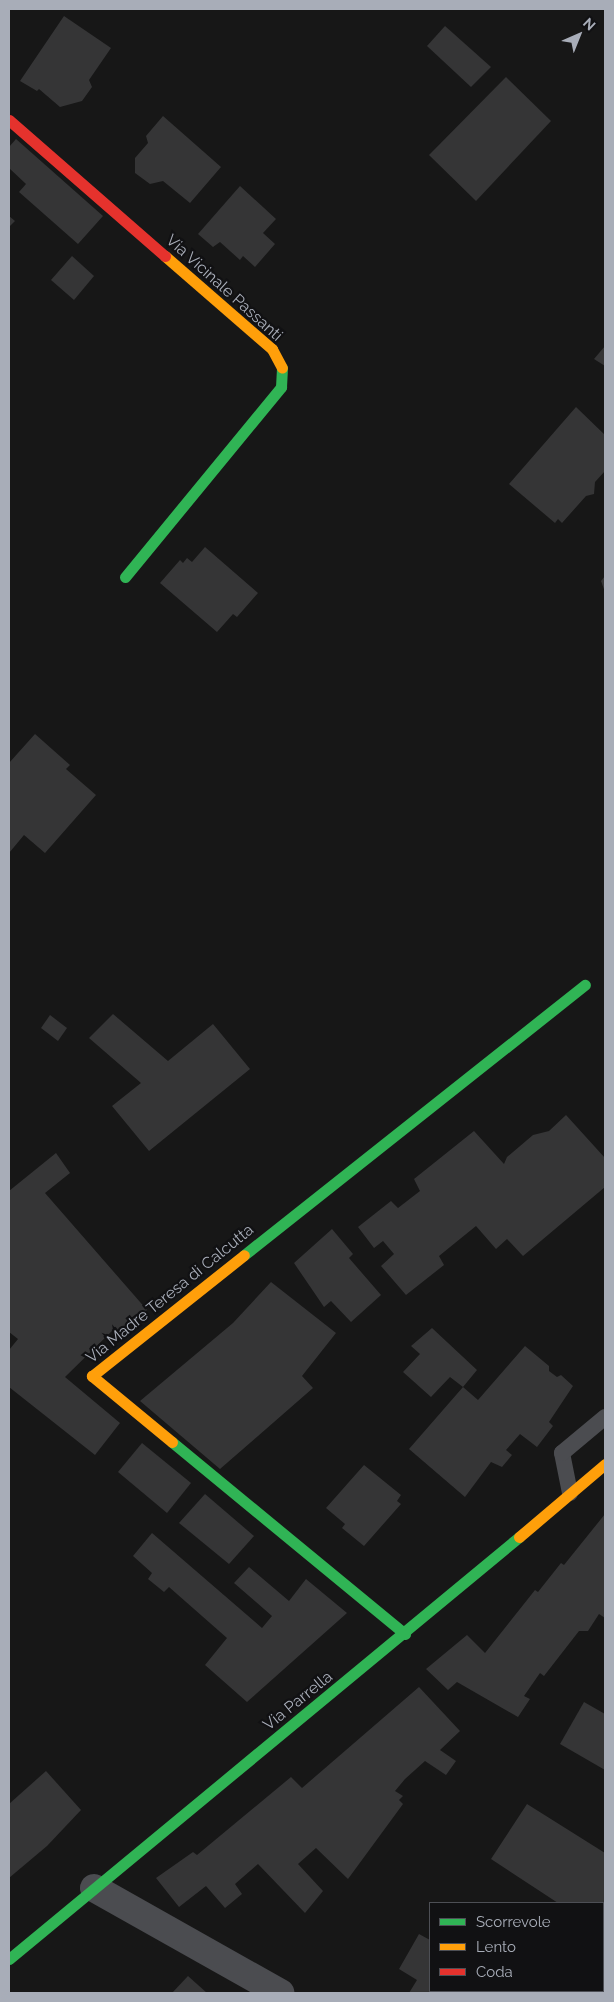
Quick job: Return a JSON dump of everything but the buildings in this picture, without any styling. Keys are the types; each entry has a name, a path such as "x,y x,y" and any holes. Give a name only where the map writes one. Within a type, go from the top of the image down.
{"street":[{"name":"Via Vicinale Passanti","path":"9,120 272,349 282,368 281,387 125,577"},
{"name":"Via Madre Teresa di Calcutta","path":"405,1634 92,1376 585,985"},
{"name":"Via Parrella","path":"9,1959 405,1634 605,1464"},
{"path":"94,1888 280,1993"}],"lane":[{"path":"570,1493 562,1453 605,1417"}],"traffic: fast":[{"path":"125,577 281,387 282,368"},
{"path":"244,1255 585,985"},
{"path":"172,1442 405,1634"},
{"path":"9,1959 519,1537"}],"traffic: slow":[{"path":"165,256 272,349 282,368"},
{"path":"172,1442 92,1376 244,1255"},
{"path":"519,1537 605,1464"}],"traffic: jam":[{"path":"9,120 165,256"}]}
